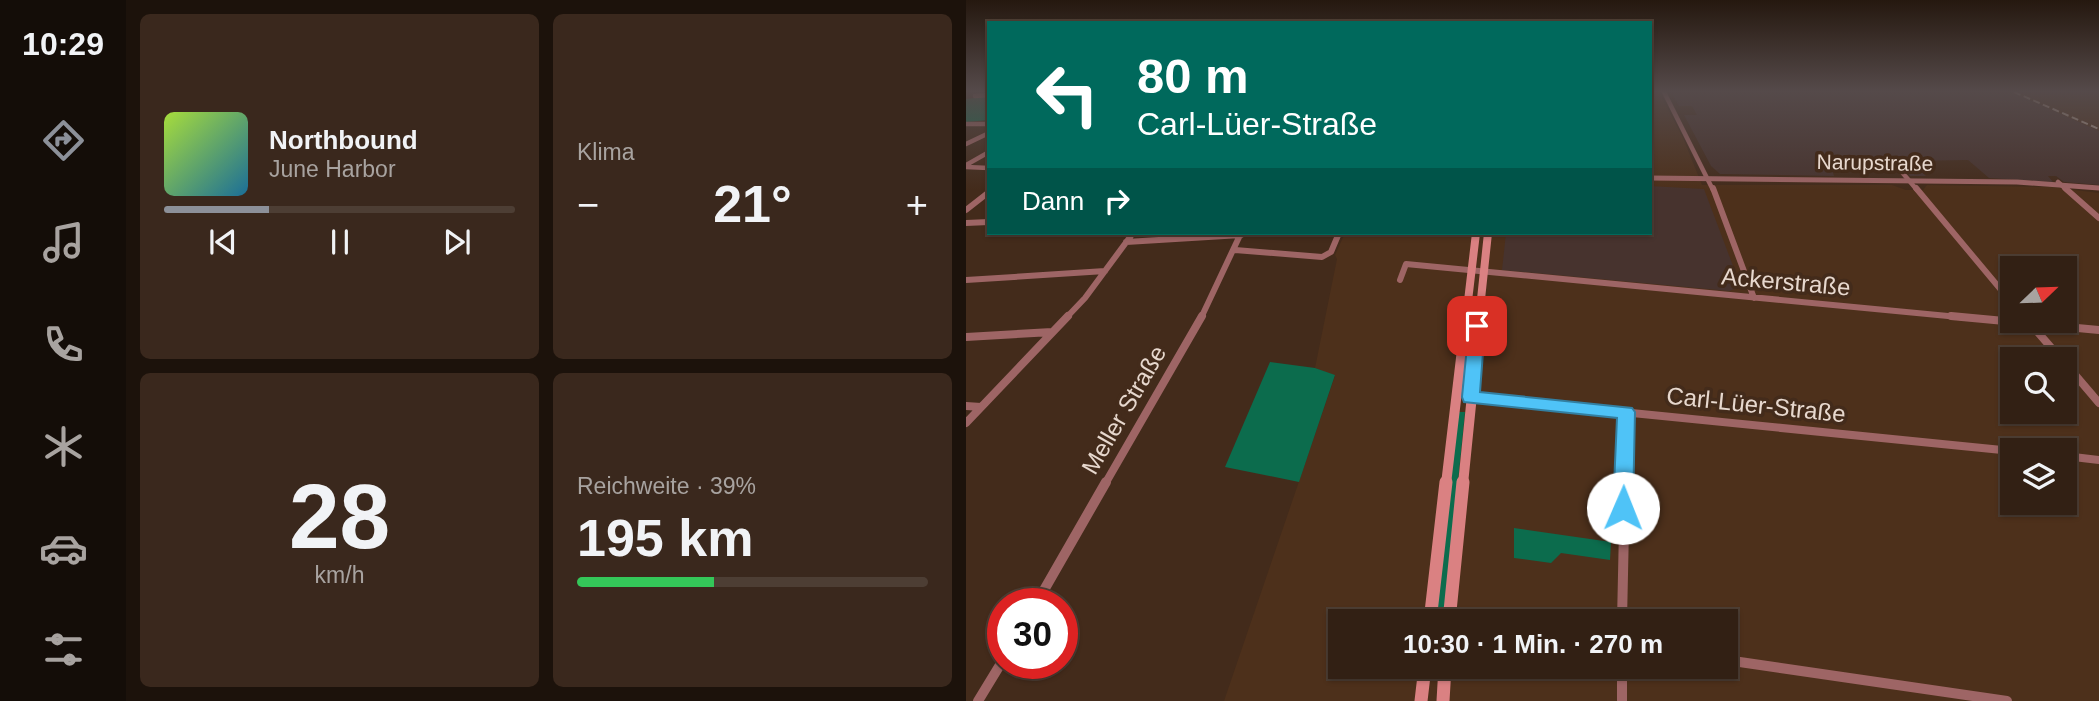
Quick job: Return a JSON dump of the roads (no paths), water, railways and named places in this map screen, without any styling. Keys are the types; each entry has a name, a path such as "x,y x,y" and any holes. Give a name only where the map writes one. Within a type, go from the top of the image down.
{"main road":[{"path":"1431,609 1476,235"},
{"path":"1451,609 1488,235"},
{"path":"1421,701 1424,679"},
{"path":"1443,701 1444,679"}],"street":[{"path":"1681,125 1709,179 1754,298"},
{"path":"966,144 987,134"},
{"path":"966,166 987,153"},
{"path":"966,166 987,168"},
{"path":"1900,170 2000,289"},
{"name":"Narupstraße","path":"1652,178 2059,183 2099,188"},
{"path":"2059,183 2099,218"},
{"path":"966,211 987,194"},
{"path":"966,223 987,222"},
{"path":"966,423 1086,298 1131,235"},
{"path":"1126,242 1227,235"},
{"name":"Meller Straße","path":"1045,588 1187,344 1241,235"},
{"path":"1235,250 1322,257 1331,252 1338,235"},
{"name":"Ackerstraße","path":"1400,281 1406,264 2000,319"},
{"path":"966,281 1105,271"},
{"name":"Ackerstraße","path":"2077,327 2099,330"},
{"path":"966,337 1053,331"},
{"path":"2039,333 2051,347"},
{"path":"2077,377 2099,402"},
{"name":"Carl-Lüer-Straße","path":"1457,388 1471,397 2000,450"},
{"path":"966,406 981,407"},
{"path":"1622,609 1626,412"},
{"path":"2077,457 2099,460"},
{"path":"1738,662 2007,701"},
{"path":"978,701 991,679"},
{"path":"1622,679 1622,701"}],"railway":[{"path":"2089,125 2099,129"}]}
